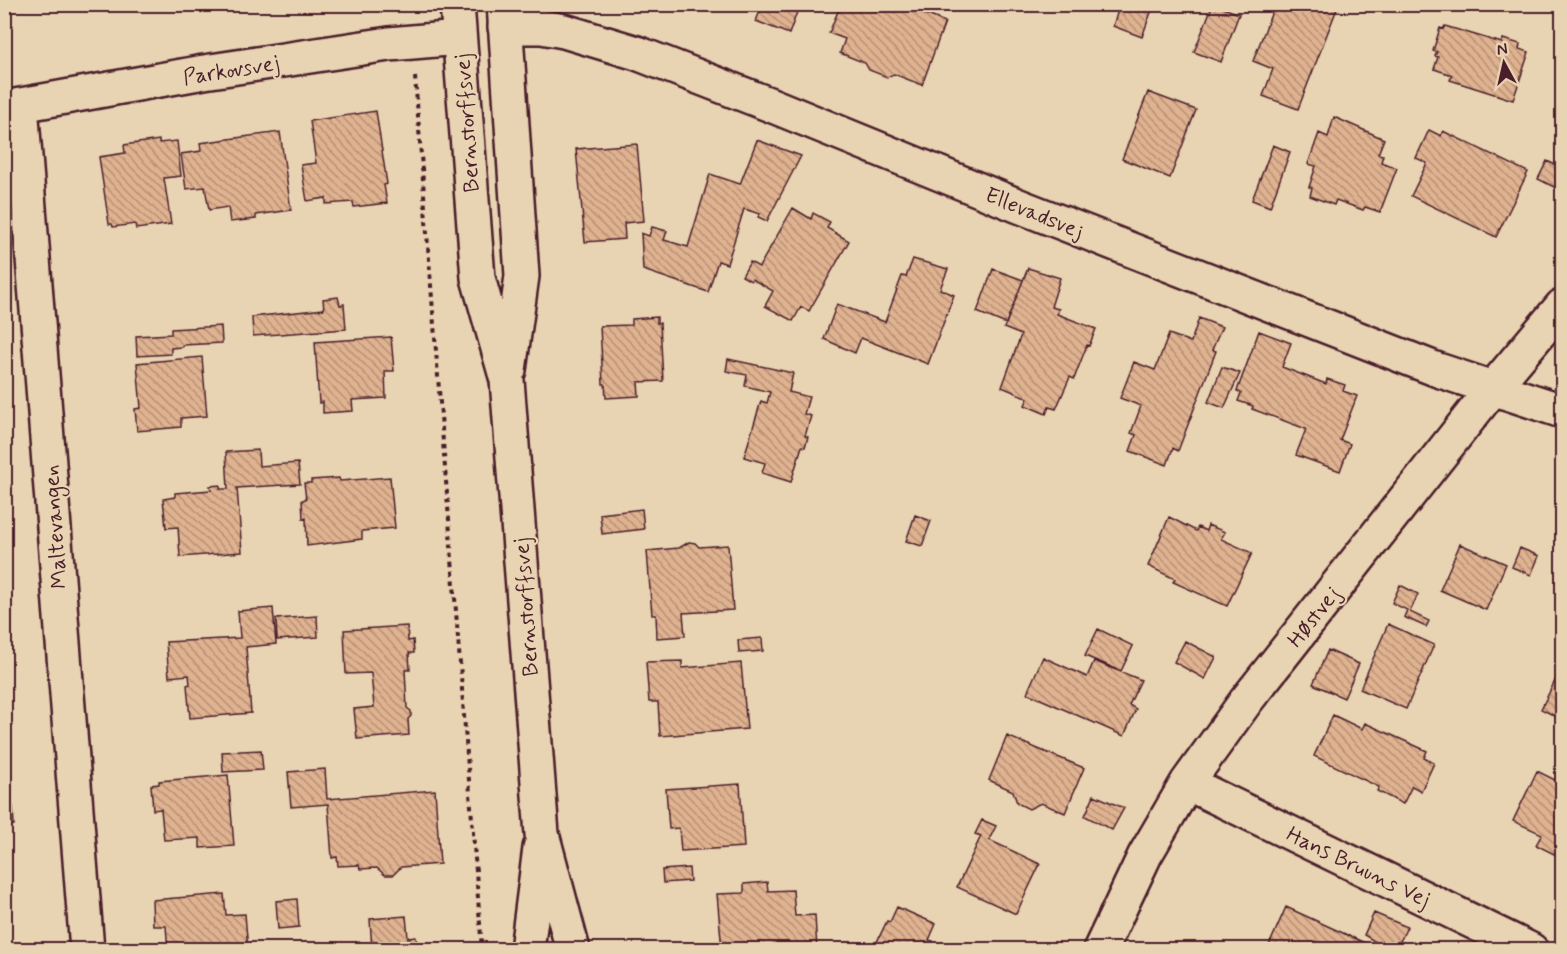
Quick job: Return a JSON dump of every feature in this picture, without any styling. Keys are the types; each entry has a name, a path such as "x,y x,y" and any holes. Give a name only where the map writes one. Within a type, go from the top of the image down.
{"street":[{"name":"Bernstorffsvej","path":"457,4 478,278 507,380 542,834 573,950"},
{"name":"Bernstorffsvej","path":"504,16 522,276 507,380"},
{"name":"Ellevadsvej","path":"504,16 637,53 1438,370 1563,411"},
{"name":"Parkovsvej","path":"13,106 204,72 412,42 459,38"},
{"name":"Maltevangen","path":"13,106 87,950"},
{"name":"Høstvej","path":"1100,950 1145,855 1187,783 1246,701 1493,388 1563,306"},
{"name":"Hans Bruuns Vej","path":"1187,783 1530,950"},
{"name":"Bernstorffsvej","path":"527,950 542,834"}],"path":[{"path":"412,42 482,950"}],"building":[{"path":"744,4 800,4 789,34 756,21 760,11"},
{"path":"841,4 857,9 859,4 900,4 945,22 922,85 894,74 887,77 869,70 865,63 840,53 845,39 829,33"},
{"path":"1120,4 1154,4 1142,37 1113,26"},
{"path":"1213,4 1239,14 1221,62 1194,52"},
{"path":"1275,4 1338,6 1298,109 1263,96 1273,69 1253,61"},
{"path":"1445,26 1502,43 1503,39 1520,44 1519,49 1529,52 1513,100 1450,80 1452,75 1434,69 1438,57 1435,56 1437,52 1433,51 1440,28 1443,29"},
{"path":"1148,92 1196,110 1170,178 1122,159"},
{"path":"376,111 387,184 384,185 387,203 354,207 353,202 326,204 326,198 307,201 301,165 316,163 310,121"},
{"path":"1334,117 1384,139 1378,154 1383,155 1381,162 1397,168 1380,212 1365,207 1363,210 1336,200 1334,205 1310,196 1312,188 1309,187 1316,166 1308,164 1319,133 1328,137"},
{"path":"1429,130 1441,136 1443,131 1528,172 1496,237 1411,196 1427,163 1416,158"},
{"path":"280,132 291,210 256,215 256,219 230,222 228,207 209,210 205,187 186,189 181,154 201,151 200,143"},
{"path":"159,140 159,143 177,141 181,176 164,178 171,224 136,229 135,224 113,227 109,224 99,157 125,153 124,145"},
{"path":"757,140 801,156 767,221 758,217 760,214 744,209 727,264 718,261 708,292 643,270 641,233 649,236 652,227 667,231 664,240 688,247 710,174 740,184"},
{"path":"637,144 644,221 624,223 625,239 585,242 576,149"},
{"path":"1273,145 1290,152 1270,207 1252,200"},
{"path":"1547,161 1562,168 1562,191 1538,179"},
{"path":"793,208 811,219 813,213 830,222 827,228 849,241 809,311 801,307 793,321 765,306 773,291 742,276 750,262 759,267"},
{"path":"913,259 948,269 940,289 954,295 928,364 861,338 855,353 824,339 837,304 885,322 902,276 906,277"},
{"path":"1028,268 1060,278 1051,307 1059,309 1057,314 1096,329 1074,379 1070,377 1056,409 1049,407 1046,414 1025,405 1028,398 1002,387 1021,335 1004,328"},
{"path":"993,269 1023,280 1006,324 977,312"},
{"path":"338,297 340,305 344,304 346,329 253,336 252,317 324,309 323,299"},
{"path":"657,317 657,323 660,323 663,381 638,382 639,396 606,398 605,384 603,384 600,326 632,325 632,319"},
{"path":"1199,318 1222,327 1212,350 1216,351 1178,451 1173,448 1167,465 1130,451 1136,435 1131,433 1141,406 1120,398 1134,362 1155,370 1169,334 1191,342"},
{"path":"221,326 222,343 183,345 171,348 171,354 137,356 136,336 171,334 171,329"},
{"path":"1259,331 1291,343 1282,367 1326,384 1327,379 1345,385 1343,391 1357,396 1340,440 1350,444 1340,471 1296,455 1306,429 1252,409 1253,406 1238,401 1241,393 1237,391"},
{"path":"391,337 394,371 385,371 386,398 352,400 353,411 323,413 323,402 319,403 315,342"},
{"path":"202,357 207,416 181,418 181,427 137,431 135,409 141,408 137,363"},
{"path":"728,359 793,373 789,392 809,397 804,414 811,416 805,436 808,437 805,447 802,446 791,482 762,473 765,463 744,457 761,401 767,403 770,392 745,386 747,375 726,371"},
{"path":"1222,367 1240,373 1224,408 1208,402"},
{"path":"258,450 259,466 298,463 300,484 237,488 242,552 180,557 178,527 166,528 163,499 175,497 175,493 211,490 210,486 220,485 220,489 228,489 226,452"},
{"path":"390,477 395,528 362,531 362,539 307,546 306,518 303,519 302,500 306,499 304,483 311,483 311,480 339,478 340,481"},
{"path":"642,509 644,529 602,534 600,514"},
{"path":"915,515 931,521 922,546 906,541"},
{"path":"1169,517 1196,531 1198,527 1206,531 1208,525 1225,532 1221,539 1252,553 1227,606 1173,582 1175,579 1148,566"},
{"path":"689,542 699,547 728,545 733,610 683,613 685,636 657,638 656,615 652,615 647,551 679,548"},
{"path":"1460,544 1506,564 1486,610 1440,590"},
{"path":"1520,548 1539,556 1531,575 1512,567"},
{"path":"1400,585 1418,594 1410,612 1429,621 1426,627 1404,617 1407,610 1392,603"},
{"path":"273,608 276,644 246,647 251,713 190,718 187,685 190,684 189,675 169,677 166,642 240,638 238,611"},
{"path":"317,616 318,637 277,640 276,619"},
{"path":"1388,624 1434,645 1406,709 1360,689"},
{"path":"407,626 408,641 413,640 414,653 409,653 410,670 405,670 407,708 411,711 408,719 409,735 357,739 354,709 374,707 371,673 346,674 344,630"},
{"path":"1098,629 1133,646 1121,671 1085,656"},
{"path":"762,638 763,651 739,653 738,640"},
{"path":"1185,641 1216,657 1205,679 1174,662"},
{"path":"1328,650 1359,664 1344,698 1313,684"},
{"path":"1043,657 1087,677 1094,661 1141,680 1129,705 1136,709 1124,736 1027,693"},
{"path":"682,661 682,668 741,663 747,729 660,736 658,702 649,702 646,662"},
{"path":"1558,675 1562,677 1561,719 1541,709"},
{"path":"1333,715 1362,729 1365,723 1427,751 1424,758 1434,763 1421,791 1412,786 1403,804 1377,791 1379,787 1314,756"},
{"path":"1007,736 1084,768 1065,813 1041,803 1029,809 1017,803 1013,791 989,780"},
{"path":"261,750 263,770 223,772 222,752"},
{"path":"325,769 327,799 435,790 440,864 401,867 393,875 385,875 377,868 360,869 359,865 338,866 337,857 332,858 328,804 291,807 288,772"},
{"path":"1562,769 1562,846 1558,856 1536,845 1542,834 1513,821 1537,771 1557,781"},
{"path":"228,775 234,846 200,848 200,838 164,840 161,809 153,810 151,785 159,784 159,781"},
{"path":"740,784 744,847 681,851 679,828 669,829 666,789"},
{"path":"1094,795 1124,808 1112,830 1085,816"},
{"path":"13,807 14,825 4,826 4,808"},
{"path":"982,820 996,826 989,840 1040,864 1016,914 957,887 981,836 975,834"},
{"path":"4,861 9,911 4,911"},
{"path":"689,868 690,881 663,883 662,870"},
{"path":"767,882 768,891 793,890 795,916 815,915 817,950 722,950 717,894 744,893 744,884"},
{"path":"224,894 226,915 245,914 248,950 168,950 166,926 153,926 152,900"},
{"path":"297,899 299,927 278,929 276,901"},
{"path":"897,907 936,924 929,940 933,941 930,950 873,950 887,921 890,922"},
{"path":"1286,907 1367,944 1365,950 1267,950"},
{"path":"1374,913 1407,927 1396,950 1373,950 1376,942 1364,935"},
{"path":"406,916 408,938 416,937 417,945 439,943 439,950 372,950 370,919"}]}
